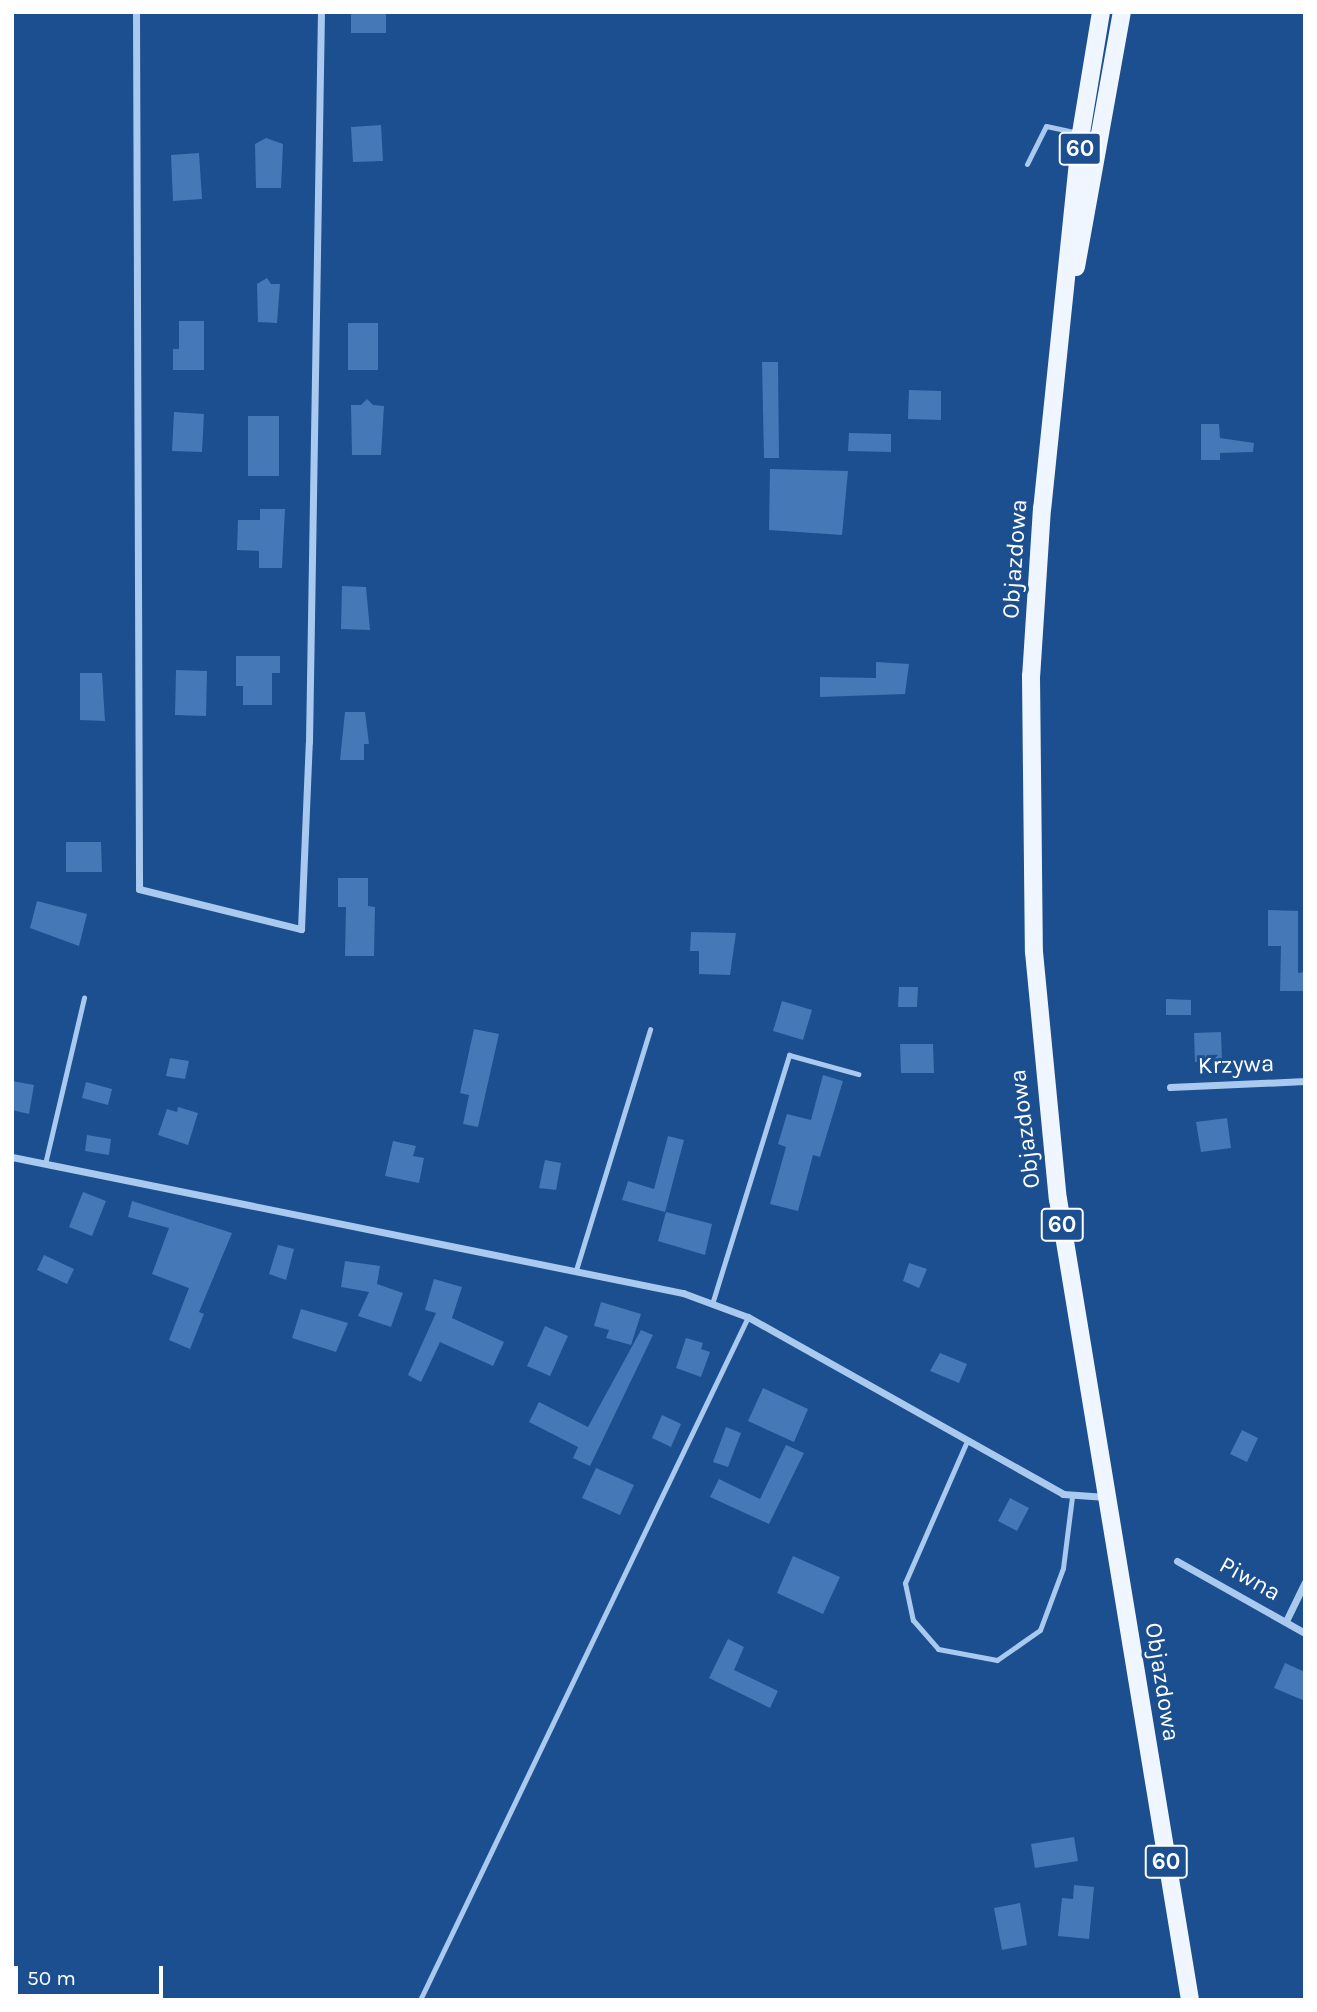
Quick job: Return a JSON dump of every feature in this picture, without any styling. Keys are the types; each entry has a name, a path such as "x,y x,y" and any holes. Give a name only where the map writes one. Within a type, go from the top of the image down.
{"main road":[{"name":"Objazdowa","path":"1101,12 1081,133 1069,287 1040,534 1031,676 1030,858 1048,1121 1106,1497 1190,2000"},
{"name":"Objazdowa","path":"1069,287 1080,257 1122,12"}],"street":[{"path":"136,12 139,888 301,929 310,729 321,12"},
{"name":"Krzywa","path":"1170,1087 1305,1082"},
{"path":"12,1157 576,1270 712,1304 748,1317 1072,1497 1106,1497"},
{"name":"Piwna","path":"1177,1561 1305,1633"},
{"path":"1286,1621 1305,1582"}],"lane":[{"path":"1027,164 1046,126 1081,133"},
{"path":"45,1164 84,998"},
{"path":"576,1270 650,1029"},
{"path":"712,1304 789,1055 858,1074"},
{"path":"420,2000 748,1317"},
{"path":"967,1441 905,1583 913,1620 938,1649 997,1660 1040,1630 1063,1568 1072,1497"}],"building":[{"path":"351,12 386,12 386,33 351,33"},
{"path":"381,125 383,161 353,162 351,127"},
{"path":"266,138 283,144 281,188 256,188 255,144"},
{"path":"199,153 202,199 173,201 171,155"},
{"path":"267,278 271,284 280,284 277,323 258,322 257,284"},
{"path":"179,321 204,321 204,370 173,370 173,349 179,349"},
{"path":"348,323 378,323 378,370 348,370"},
{"path":"762,362 778,362 779,458 764,458"},
{"path":"909,390 941,391 941,420 908,419"},
{"path":"367,399 373,405 384,406 381,455 352,455 351,405 361,405"},
{"path":"174,412 204,414 202,452 172,451"},
{"path":"248,416 279,416 279,476 248,476"},
{"path":"1201,424 1219,424 1220,438 1254,443 1253,452 1220,453 1220,460 1201,460"},
{"path":"849,433 891,434 891,452 848,451"},
{"path":"770,469 848,471 842,535 769,530"},
{"path":"260,509 285,509 282,568 259,568 259,551 237,550 238,520 260,520"},
{"path":"342,586 366,587 370,630 341,629"},
{"path":"236,656 280,656 280,673 272,673 272,705 243,705 243,686 236,686"},
{"path":"876,662 909,664 905,694 820,697 820,677 876,678"},
{"path":"176,670 207,671 206,716 175,715"},
{"path":"80,673 102,673 105,721 80,720"},
{"path":"345,712 365,712 369,744 364,744 364,760 340,760"},
{"path":"66,842 101,842 102,872 66,872"},
{"path":"338,878 368,878 368,906 375,907 374,956 345,956 346,907 338,907"},
{"path":"37,901 87,914 79,946 30,928"},
{"path":"1268,910 1298,911 1298,973 1305,972 1305,991 1280,991 1281,946 1268,946"},
{"path":"691,932 736,933 730,975 699,974 699,951 690,951"},
{"path":"899,987 918,987 917,1007 898,1007"},
{"path":"1166,999 1191,1000 1191,1015 1166,1015"},
{"path":"782,1001 812,1010 803,1040 773,1031"},
{"path":"474,1029 499,1034 478,1127 463,1124 469,1095 460,1093"},
{"path":"1221,1032 1222,1061 1195,1062 1194,1033"},
{"path":"900,1044 933,1044 934,1073 901,1073"},
{"path":"170,1058 189,1061 185,1079 166,1076"},
{"path":"823,1075 843,1081 820,1157 813,1155 798,1211 770,1204 786,1147 778,1144 787,1114 811,1120"},
{"path":"12,1081 34,1085 29,1114 12,1110"},
{"path":"86,1082 112,1089 108,1105 82,1098"},
{"path":"178,1107 198,1113 188,1145 158,1135 167,1109 177,1112"},
{"path":"1227,1118 1231,1148 1201,1152 1196,1122"},
{"path":"87,1135 111,1139 109,1155 85,1151"},
{"path":"668,1136 684,1140 665,1212 622,1200 628,1181 654,1189"},
{"path":"393,1141 416,1146 413,1156 424,1158 419,1183 385,1176"},
{"path":"545,1160 561,1163 556,1190 539,1188"},
{"path":"83,1192 106,1201 92,1236 69,1227"},
{"path":"132,1201 232,1233 199,1312 204,1314 190,1349 169,1340 189,1288 152,1274 169,1228 128,1217"},
{"path":"666,1212 712,1224 705,1255 658,1241"},
{"path":"278,1245 294,1249 286,1280 269,1274"},
{"path":"44,1255 74,1269 67,1284 37,1270"},
{"path":"345,1261 380,1266 377,1284 403,1293 391,1327 358,1316 369,1292 341,1287"},
{"path":"909,1263 927,1269 919,1288 903,1281"},
{"path":"434,1279 462,1287 452,1318 504,1342 493,1366 440,1342 421,1382 408,1375 436,1313 425,1310"},
{"path":"601,1302 641,1314 631,1345 606,1338 609,1330 594,1326"},
{"path":"301,1309 348,1323 336,1352 292,1338"},
{"path":"545,1326 568,1336 550,1376 527,1366"},
{"path":"641,1330 653,1335 590,1466 573,1458 578,1447 529,1422 539,1402 588,1427"},
{"path":"686,1338 703,1343 701,1349 710,1352 701,1377 676,1368"},
{"path":"940,1353 967,1364 959,1383 930,1371"},
{"path":"763,1388 808,1409 794,1442 748,1421"},
{"path":"662,1415 681,1424 671,1447 652,1438"},
{"path":"726,1427 741,1433 728,1467 713,1462"},
{"path":"1242,1430 1258,1438 1247,1462 1230,1454"},
{"path":"786,1445 804,1453 769,1524 710,1497 719,1479 760,1499"},
{"path":"596,1468 634,1485 620,1515 582,1498"},
{"path":"1010,1498 1029,1508 1017,1531 998,1521"},
{"path":"793,1556 840,1577 823,1614 777,1593"},
{"path":"728,1639 744,1647 734,1670 778,1691 770,1708 709,1678"},
{"path":"1285,1663 1305,1672 1305,1701 1274,1688"},
{"path":"1074,1837 1078,1861 1035,1868 1031,1844"},
{"path":"1074,1885 1094,1887 1089,1939 1058,1936 1062,1898 1073,1899"},
{"path":"1020,1903 1027,1945 1002,1950 994,1908"}]}
